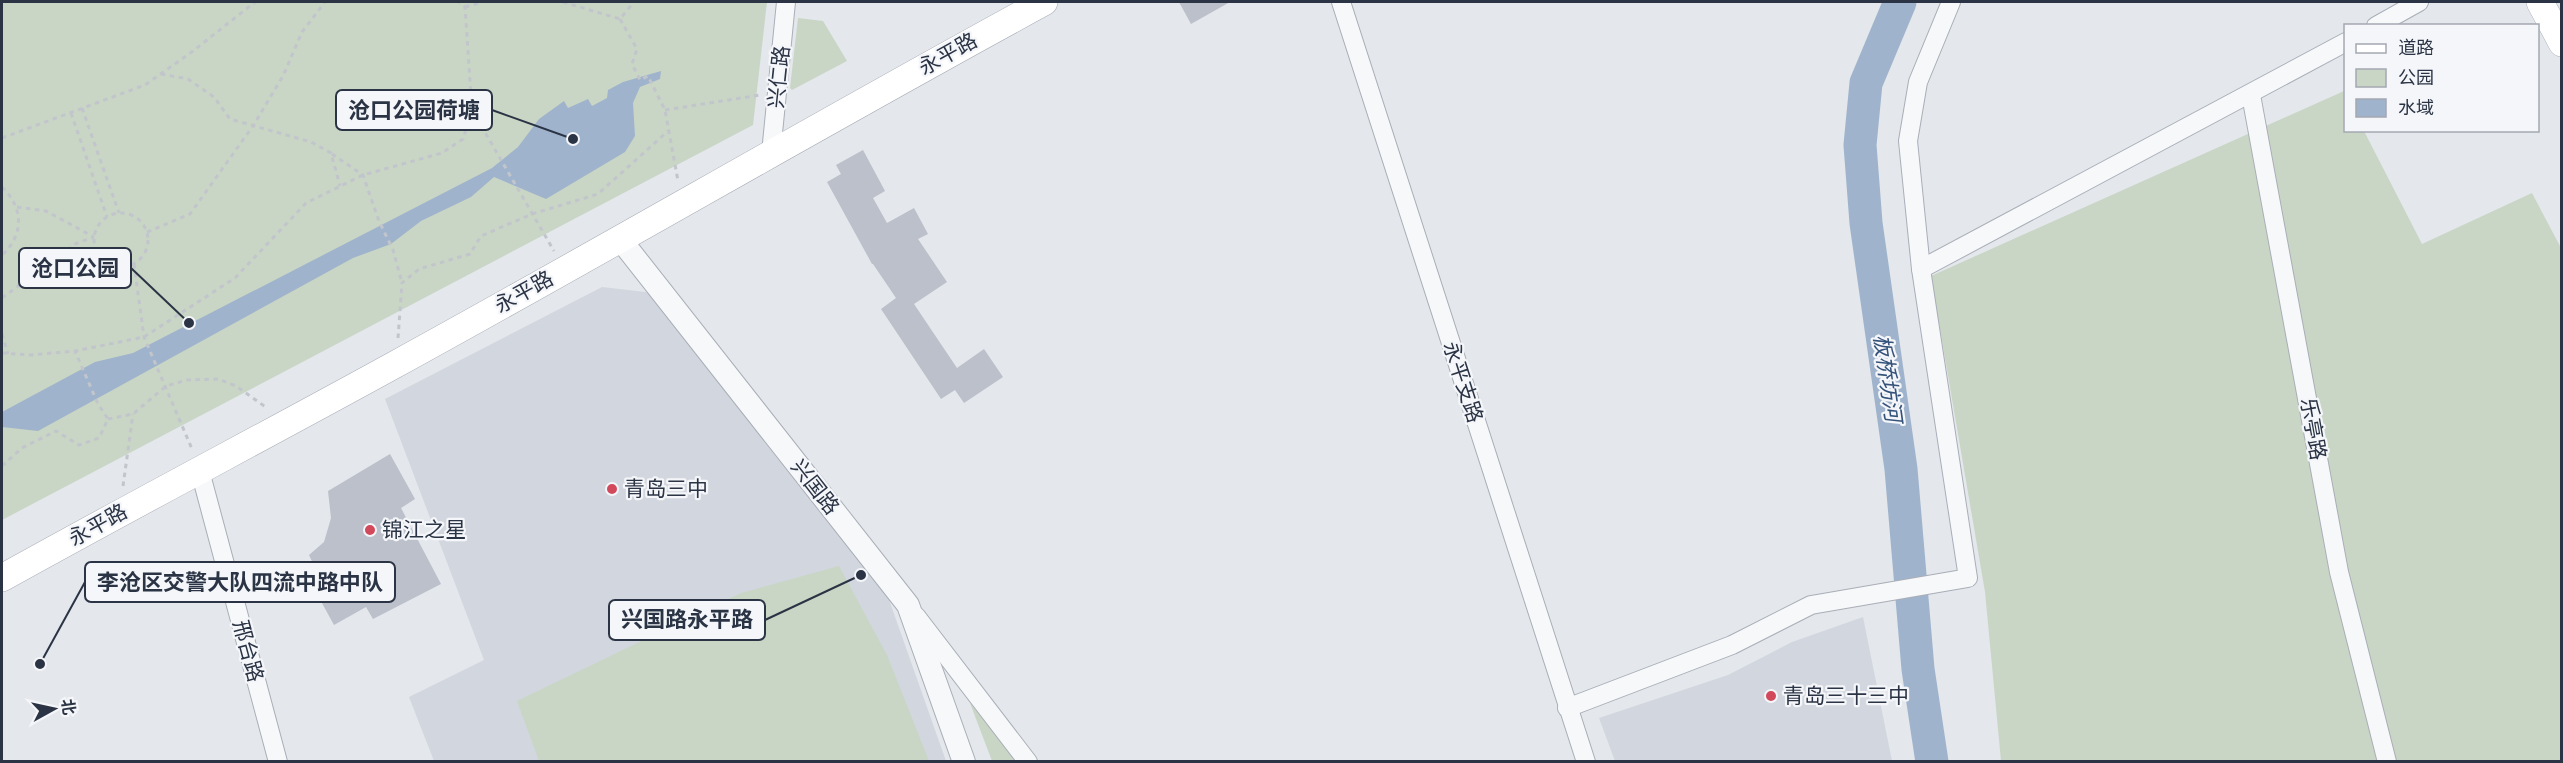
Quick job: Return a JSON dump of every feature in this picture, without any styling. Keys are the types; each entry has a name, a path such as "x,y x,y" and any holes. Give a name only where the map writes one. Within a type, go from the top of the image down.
{"main road":[{"name":"永平路","path":"2,578 396,364 683,204 834,116 1044,2"},
{"path":"2540,2 2562,44"}],"street":[{"name":"兴仁路","path":"771,153 786,2"},
{"name":"永平支路","path":"1341,2 1586,762"},
{"path":"1567,708 1732,645 1811,605 1968,578 1921,269 1908,141 1918,82 1951,2"},
{"path":"2380,24 2419,2"},
{"path":"1921,269 2251,95 2344,43"},
{"name":"乐亭路","path":"2251,95 2339,572 2387,762"},
{"name":"兴国路","path":"620,239 908,605 964,762"},
{"name":"邢台路","path":"200,471 278,762"},
{"path":"908,605 1028,762"}],"path":[{"path":"2,138 145,85 255,2"},
{"path":"147,232 190,214 253,126 283,76 302,32 325,2"},
{"path":"2,353 75,351 145,339 234,278 306,203 363,175 442,153 463,139 472,110 465,7 459,2"},
{"path":"465,7 482,2"},
{"path":"562,2 620,19 637,49 632,64 640,80 648,76 665,110 683,204"},
{"path":"620,19 634,2"},
{"path":"161,74 188,79 214,97 230,119 311,142 363,175 379,221 393,250 402,283 396,364"},
{"path":"665,110 777,93"},
{"path":"82,108 119,213"},
{"path":"472,110 564,269"},
{"path":"71,112 107,217"},
{"path":"402,283 419,269 471,254 481,236 532,214 598,194 668,131"},
{"path":"331,153 340,186"},
{"path":"2,187 17,207 20,220 18,234 12,246 2,255"},
{"path":"17,207 46,211 94,237"},
{"path":"119,213 137,218 147,232 146,251 134,264 118,267 103,260 97,253 94,237 97,228 107,217 119,213"},
{"path":"2,298 75,244 94,237"},
{"path":"134,264 145,339 160,369 200,471"},
{"path":"2,334 8,354"},
{"path":"75,351 98,404 108,419"},
{"path":"108,419 133,414 166,386 187,380 218,379 236,386 286,422"},
{"path":"119,513 133,414"},
{"path":"2,466 22,448 56,431 79,445 99,438 108,419"}],"shaded area":[{"name":"青岛三中","path":"602,287 654,293 887,594 946,761 434,761 409,697 484,660 385,399"},
{"name":"青岛三十三中","path":"1863,617 1892,761 1615,761 1599,718 1728,675 1792,642"}],"green space":[{"path":"2,2 767,2 753,125 2,520"},
{"path":"798,18 823,21 847,61 792,90 790,88"},
{"path":"2344,91 2344,132 2365,132 2422,244 2532,193 2561,248 2561,761 2001,761 1985,592 1931,276"},
{"path":"839,566 887,655 929,761 539,761 517,701 741,593"},
{"path":"970,703 1018,761 992,761"}],"water":[{"path":"661,71 660,79 640,87 633,103 635,136 625,152 546,199 494,177 471,197 421,221 391,244 353,258 38,431 2,427 2,412 95,362 133,353 492,168 518,147 539,119 564,101 568,108 588,99 592,106 607,98 608,90 623,82"}],"building":[{"path":"1179,2 1230,2 1191,24"},
{"path":"863,150 885,191 873,198 887,223 914,208 928,234 918,239 947,282 914,304 957,368 984,349 1003,377 964,403 955,390 941,399 881,309 896,298 872,264 827,182 841,174 836,165"},
{"name":"锦江之星","path":"390,454 415,499 401,508 441,584 373,619 366,607 334,625 306,574 315,568 309,555 324,542 331,518 328,491"}],"waterway":[{"name":"板桥坊河","path":"1900,2 1866,83 1860,145 1866,223 1901,469 1918,669 1932,762"}],"place":[{"name":"沧口公园荷塘","path":"573,139"},
{"name":"沧口公园","path":"189,323"},
{"name":"青岛三中","path":"612,489"},
{"name":"锦江之星","path":"370,530"},
{"name":"兴国路永平路","path":"861,575"},
{"name":"李沧区交警大队四流中路中队","path":"40,664"},
{"name":"青岛三十三中","path":"1771,696"}]}
